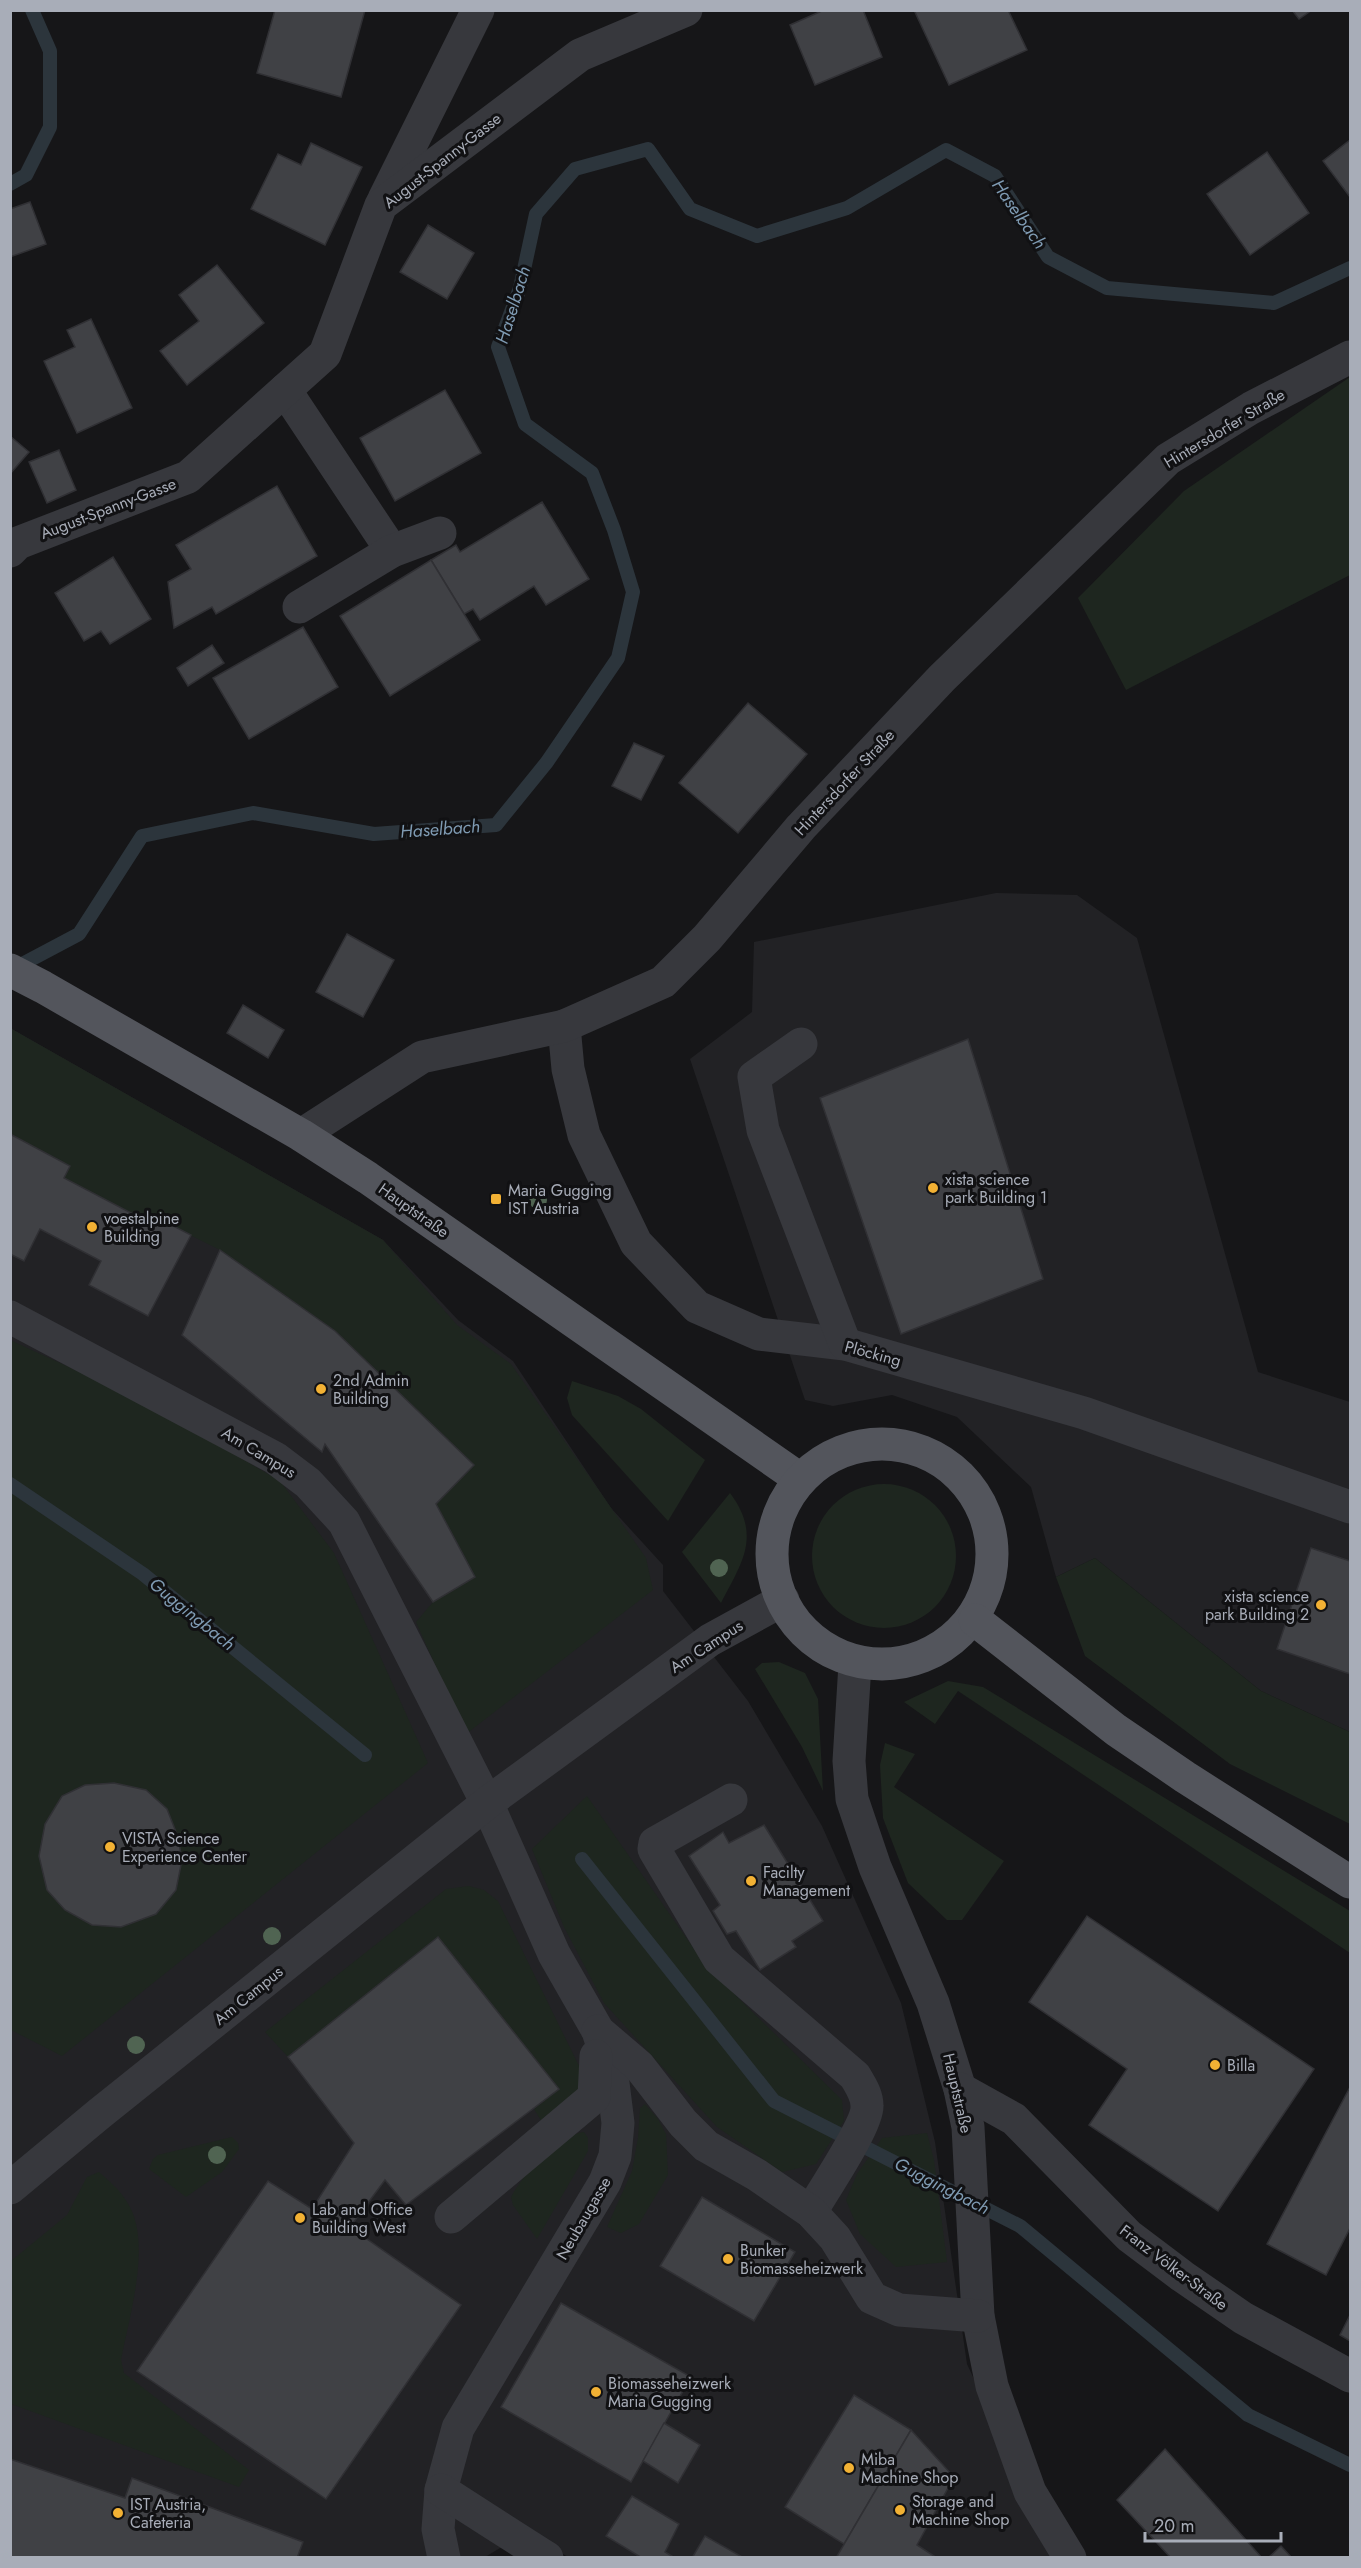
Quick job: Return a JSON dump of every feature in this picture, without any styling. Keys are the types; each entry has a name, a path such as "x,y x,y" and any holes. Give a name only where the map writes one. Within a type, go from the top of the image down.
{"main road":[{"name":"Hauptstraße","path":"10,970 301,1135 397,1197 492,1266 800,1479"},
{"path":"887,1443 926,1452 963,1478 987,1515 993,1554 975,1620 937,1651 884,1665 855,1664 803,1635 783,1600 771,1550 778,1514 800,1479 836,1454 887,1443"},
{"path":"975,1620 1116,1730 1185,1777 1350,1882"}],"street":[{"path":"381,205 478,10"},
{"name":"August-Spanny-Gasse","path":"10,550 18,543 188,477 325,354 381,205 580,55 686,10"},
{"name":"Hintersdorfer Straße","path":"301,1135 422,1057 564,1026 663,982 707,938 801,828 942,678 1168,459 1251,408 1350,357"},
{"path":"285,390 392,551"},
{"path":"299,607 392,551 440,533"},
{"name":"Plöcking","path":"564,1026 568,1069 584,1135 636,1243 697,1307 759,1334 845,1344 1084,1413 1350,1507"},
{"path":"801,1044 754,1077 763,1130 845,1344"},
{"name":"Am Campus","path":"10,1317 275,1458 308,1483 344,1522 487,1803"},
{"name":"Am Campus","path":"10,2188 487,1803 710,1640 783,1600"},
{"name":"Hauptstraße","path":"855,1664 849,1761 852,1799 876,1867 933,2003 960,2089 968,2127 971,2160 978,2316 992,2385 1030,2492 1070,2558"},
{"path":"731,1800 655,1843 654,1849 719,1959 855,2076 864,2092 868,2108 862,2124 811,2212"},
{"name":"Neubaugasse","path":"444,2558 438,2529 441,2490 448,2457 458,2428 605,2182 615,2156 618,2123 612,2075 598,2031 554,1954 487,1803"},
{"path":"598,2031 639,2066 683,2122 706,2146 757,2175 811,2212 835,2238 872,2298 899,2310 978,2316"},
{"path":"451,2217 594,2097 598,2031"},
{"name":"Franz Völker-Straße","path":"960,2089 1014,2119 1129,2236 1182,2276 1243,2319 1350,2376"},
{"path":"441,2490 547,2558"}],"shaded area":[{"path":"1350,377 1350,575 1126,690 1078,598 1184,491"},
{"path":"996,893 1077,895 1137,938 1258,1372 1350,1402 1350,1732 1261,1691 1095,1558 1056,1577 1031,1487 957,1417 892,1395 833,1406 805,1400 690,1059 752,1012 754,942"},
{"path":"10,1028 383,1240 458,1320 513,1361 611,1508 663,1565 663,1591 748,1701 822,1826 901,2003 935,2142 967,2364 1056,2557 568,2557 527,2532 485,2557 11,2557"},
{"path":"10,1028 383,1240 457,1325 511,1364 646,1558 653,1590 466,1734 416,1622 433,1602 474,1577 436,1504 474,1465 335,1331 220,1250 156,1218 152,1224 64,1178 70,1166 11,1134"},
{"path":"10,1340 145,1402 280,1481 334,1553 428,1763 62,2056 11,2030"},
{"path":"572,1381 618,1396 641,1409 705,1460 668,1521 572,1415 567,1398"},
{"path":"884,1484 912,1489 935,1505 951,1528 956,1556 951,1584 935,1607 912,1623 884,1628 856,1623 833,1607 817,1584 812,1556 817,1528 833,1505 856,1489"},
{"path":"730,1493 740,1508 747,1536 742,1562 721,1603 682,1552"},
{"path":"1095,1558 1261,1691 1350,1732 1350,1824 1230,1764 1085,1656 1056,1577"},
{"path":"779,1662 805,1673 818,1699 823,1791 802,1747 755,1669 762,1663"},
{"path":"948,1681 983,1687 1350,1911 1350,1953 958,1691 935,1724 904,1702"},
{"path":"885,1743 915,1754 894,1787 1004,1861 962,1920 947,1920 908,1883 883,1818 880,1765"},
{"path":"587,1796 706,1966 842,2100 844,2121 816,2164 782,2172 717,2127 604,2003 564,1927 532,1849"},
{"path":"469,1886 484,1890 498,1901 580,2068 580,2092 542,2122 534,2109 559,2089 438,1938 288,2057 265,2032 446,1889"},
{"path":"645,2104 658,2119 666,2134 668,2175 639,2224 621,2233 607,2227 632,2171 640,2108"},
{"path":"584,2132 588,2138 588,2151 537,2239 513,2205 511,2197 533,2167 553,2148 574,2134"},
{"path":"927,2133 934,2160 947,2262 896,2267 860,2234 846,2200 857,2174 882,2138"},
{"path":"232,2137 238,2143 239,2149 222,2172 186,2197 149,2169 153,2159 158,2155"},
{"path":"99,2172 127,2202 135,2218 138,2237 137,2280 121,2360 124,2373 249,2470 239,2487 11,2404 11,2261 67,2215 87,2177"}],"building":[{"path":"275,10 365,10 341,97 257,73"},
{"path":"824,10 863,10 882,57 815,85 790,25"},
{"path":"914,10 1008,10 1027,50 949,85"},
{"path":"1292,10 1312,10 1299,19"},
{"path":"1350,140 1350,197 1323,161"},
{"path":"311,143 362,167 325,245 251,209 278,154 301,165"},
{"path":"1267,152 1309,213 1250,255 1207,194"},
{"path":"30,202 46,244 10,257 10,209"},
{"path":"428,225 474,253 447,299 400,272"},
{"path":"217,265 264,323 187,385 160,351 199,321 179,295"},
{"path":"91,319 132,408 77,433 44,361 75,347 67,330"},
{"path":"445,390 481,453 395,501 360,438"},
{"path":"10,436 29,452 10,474"},
{"path":"59,450 76,490 47,503 29,462"},
{"path":"277,486 317,556 216,614 212,607 174,628 168,582 191,569 176,545"},
{"path":"542,502 589,579 546,605 534,586 480,620 473,609 464,614 431,560 456,545 460,552"},
{"path":"113,557 151,619 110,644 101,631 84,641 55,593"},
{"path":"431,560 480,640 390,696 340,616"},
{"path":"303,627 338,687 249,739 213,678"},
{"path":"212,645 224,663 188,686 177,668"},
{"path":"748,703 807,754 738,833 679,783"},
{"path":"634,743 664,756 641,800 612,786"},
{"path":"347,934 394,960 363,1017 316,992"},
{"path":"243,1005 284,1030 268,1058 227,1033"},
{"name":"xista science park Building 1","path":"968,1039 1043,1279 901,1334 820,1098"},
{"name":"voestalpine Building","path":"10,1134 70,1166 64,1178 152,1224 156,1217 191,1235 148,1316 89,1285 101,1261 40,1229 24,1261 10,1254"},
{"name":"2nd Admin Building","path":"220,1250 335,1331 474,1465 436,1504 475,1577 433,1602 325,1444 322,1452 182,1335"},
{"name":"xista science park Building 2","path":"1311,1548 1350,1561 1350,1674 1277,1649"},
{"name":"VISTA Science Experience Center","path":"114,1783 146,1790 167,1809 178,1837 182,1860 176,1890 156,1914 121,1927 92,1925 65,1910 47,1890 39,1856 45,1824 62,1796 85,1785"},
{"name":"Facilty Management","path":"764,1825 823,1921 792,1941 796,1947 760,1970 736,1931 727,1934 713,1911 720,1905 689,1856 723,1832 729,1843"},
{"name":"Billa","path":"1087,1916 1314,2069 1218,2211 1089,2125 1127,2069 1029,2002"},
{"name":"Lab and Office Building West","path":"438,1937 559,2089 406,2205 385,2180 350,2227 461,2305 326,2499 137,2371 268,2181 312,2209 354,2143 288,2057"},
{"path":"1350,2087 1350,2228 1326,2275 1267,2244"},
{"name":"Bunker Biomasseheizwerk","path":"702,2197 795,2252 754,2321 660,2266"},
{"name":"Biomasseheizwerk Maria Gugging","path":"561,2303 691,2377 631,2482 501,2407"},
{"path":"1350,2315 1350,2341 1340,2335"},
{"name":"Miba Machine Shop","path":"854,2395 911,2430 844,2544 785,2507"},
{"path":"664,2423 700,2445 678,2483 643,2461"},
{"name":"Storage and Machine Shop","path":"911,2430 954,2477 917,2545 937,2558 836,2558"},
{"path":"1165,2449 1262,2558 1171,2558 1117,2500"},
{"name":"IST Austria, Cafeteria","path":"10,2459 125,2498 132,2478 303,2542 297,2558 10,2558"},
{"path":"632,2496 679,2524 665,2552 675,2558 642,2558 606,2536"},
{"path":"705,2536 744,2558 692,2558"},
{"path":"1281,2546 1292,2558 1268,2558"}],"waterway":[{"path":"10,184 26,175 50,127 50,51 32,10"},
{"name":"Haselbach","path":"13,969 79,934 142,836 253,813 374,834 496,825 547,762 618,658 633,592 614,530 592,473 525,424 498,347 520,288 536,214 575,169 648,149 690,209 757,236 847,208 946,150 995,176 1048,257 1107,288 1274,303 1350,268"},
{"name":"Guggingbach","path":"10,1484 143,1574 365,1755"},
{"name":"Guggingbach","path":"582,1859 774,2101 1020,2226 1248,2415 1350,2465"}],"place":[{"name":"xista science park Building 1","path":"933,1188"},
{"name":"Maria Gugging IST Austria","path":"496,1199"},
{"name":"voestalpine Building","path":"92,1227"},
{"name":"2nd Admin Building","path":"321,1389"},
{"name":"xista science park Building 2","path":"1321,1605"},
{"name":"VISTA Science Experience Center","path":"110,1847"},
{"name":"Facilty Management","path":"751,1881"},
{"name":"Billa","path":"1215,2065"},
{"name":"Lab and Office Building West","path":"300,2218"},
{"name":"Bunker Biomasseheizwerk","path":"728,2259"},
{"name":"Biomasseheizwerk Maria Gugging","path":"596,2392"},
{"name":"Miba Machine Shop","path":"849,2468"},
{"name":"Storage and Machine Shop","path":"900,2510"},
{"name":"IST Austria, Cafeteria","path":"118,2513"}]}
